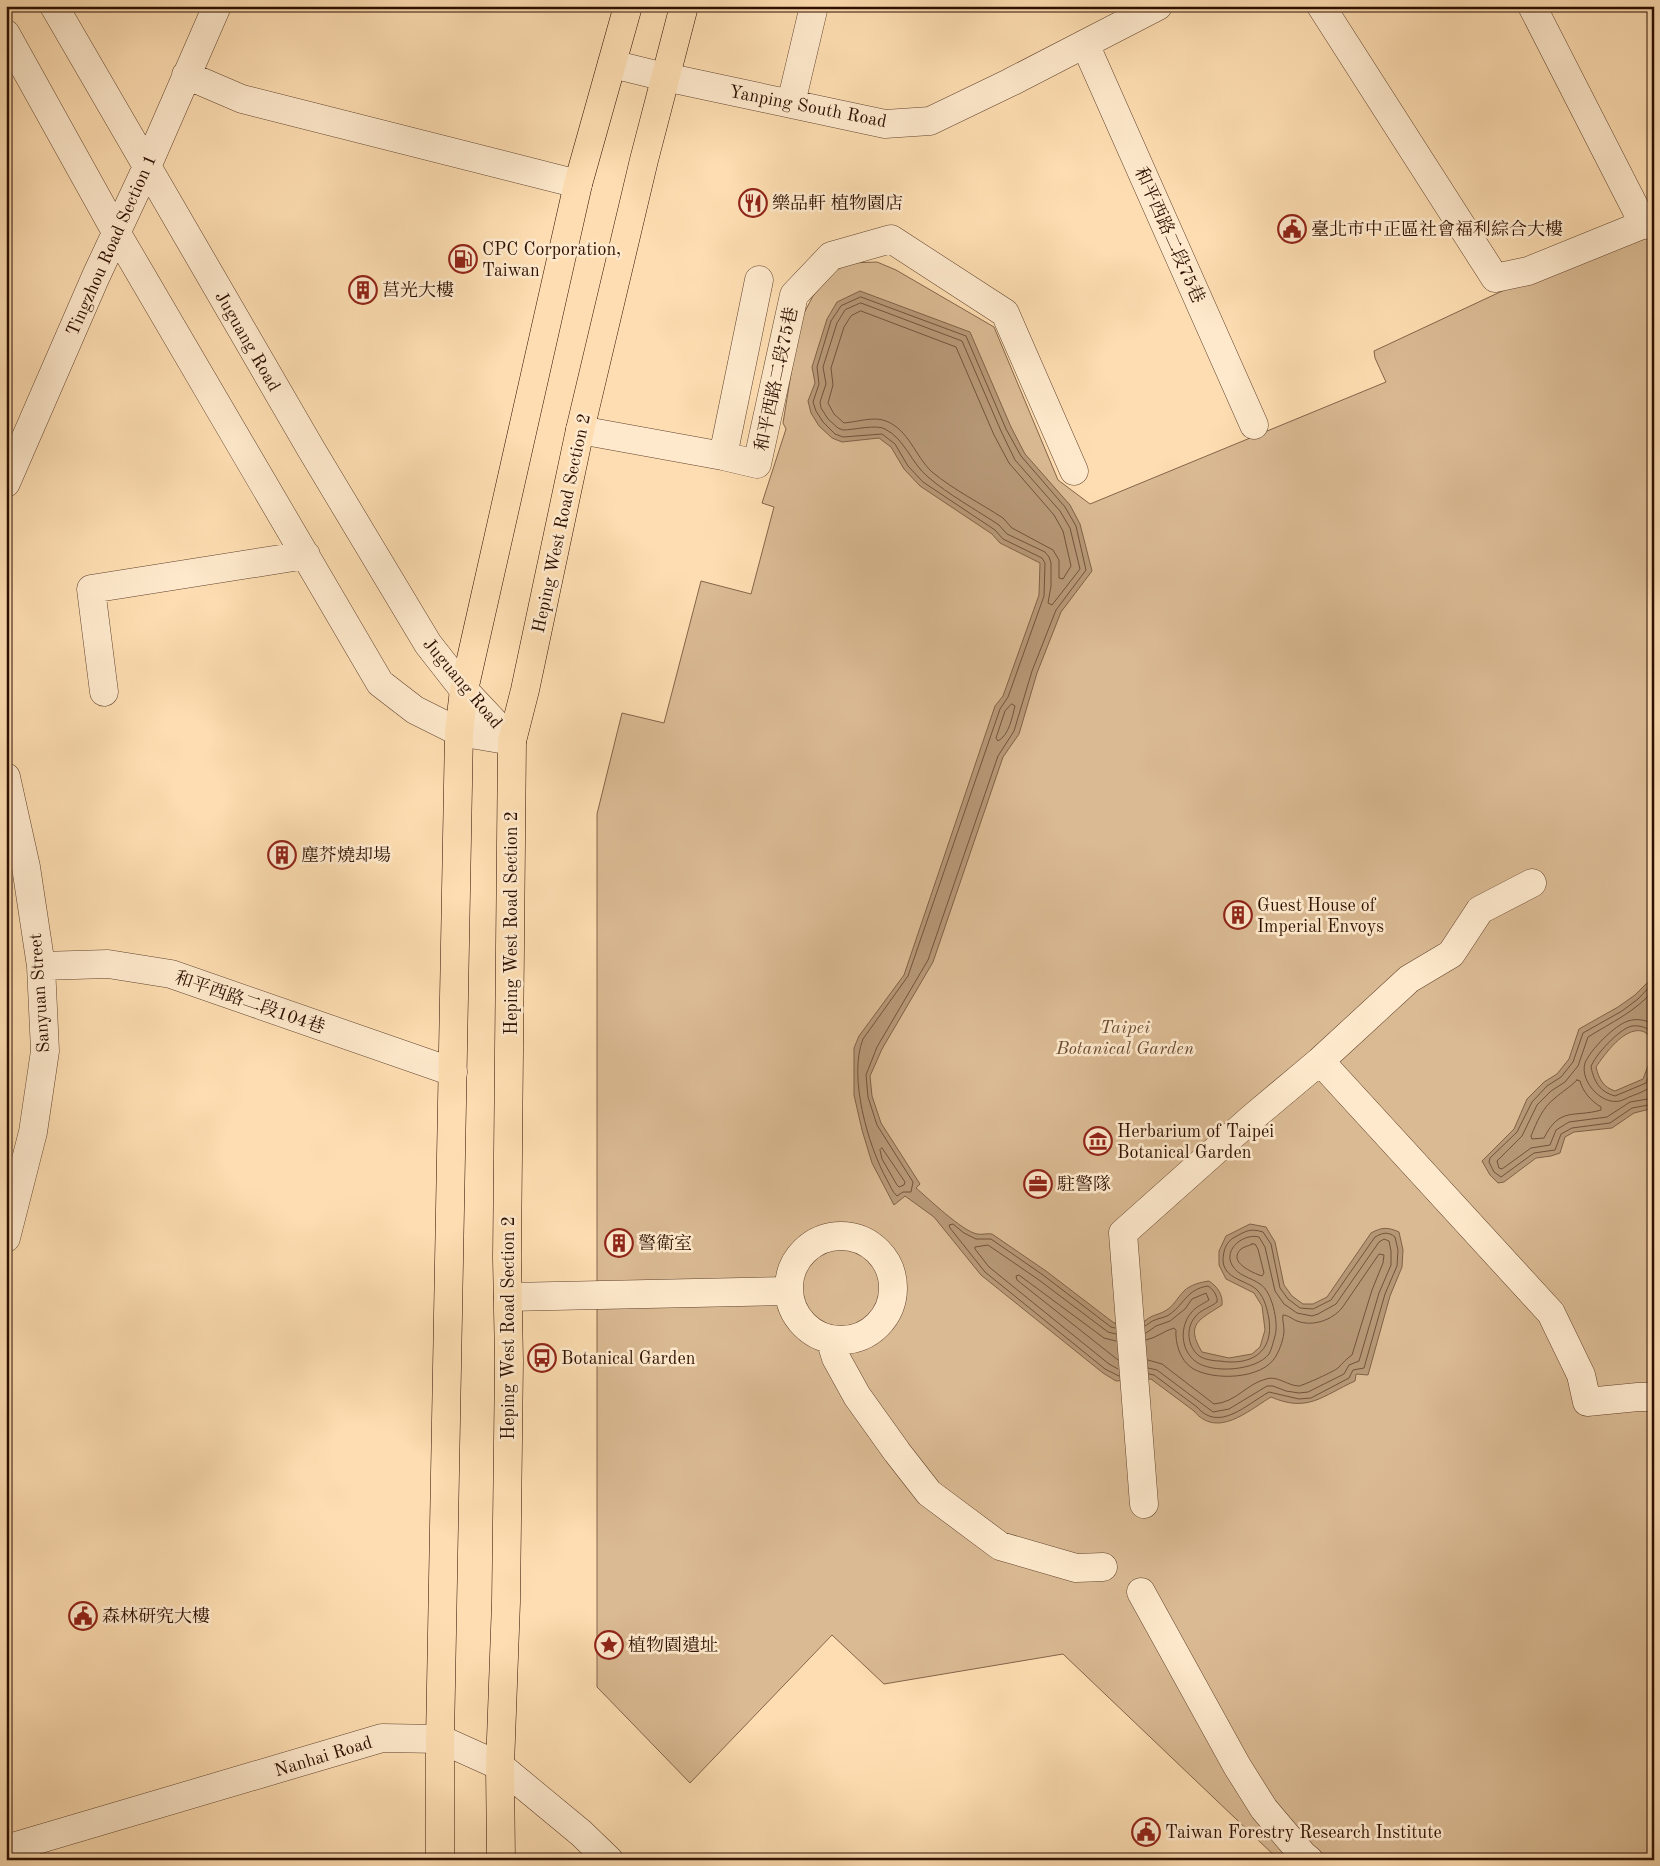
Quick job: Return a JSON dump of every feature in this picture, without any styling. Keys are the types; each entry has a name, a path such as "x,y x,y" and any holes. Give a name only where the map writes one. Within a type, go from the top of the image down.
{"main road":[{"path":"440,1860 440,1739 459,732 464,690 578,184 628,6"},
{"name":"Heping West Road Section 2","path":"501,1860 500,1766 506,1602 512,741 527,680 580,430 665,77 684,6"}],"street":[{"name":"Juguang Road","path":"54,6 146,169 396,593 428,644 464,690 512,741"},
{"name":"Tingzhou Road Section 1","path":"6,483 116,232 146,169 216,6"},
{"path":"791,103 814,6"},
{"name":"Yanping South Road","path":"612,64 884,124 930,122 1158,6"},
{"path":"1321,6 1495,278 1528,271 1649,222 1532,6"},
{"name":"Juguang Road","path":"6,34 116,232 380,683 415,710 459,732 512,741"},
{"name":"和平西路二段75巷","path":"1085,44 1254,425"},
{"path":"186,75 242,99 578,184"},
{"name":"和平西路二段75巷","path":"580,430 757,464 794,296 830,256 891,239 1005,313 1074,471"},
{"name":"和平西路二段75巷","path":"723,456 759,280"},
{"path":"104,692 91,589 306,555"},
{"name":"Sanyuan Street","path":"6,777 26,867 41,966 45,1051 33,1132 6,1238"},
{"path":"1144,1504 1123,1233 1244,1125 1320,1061 1410,979 1451,954 1480,910 1532,883"},
{"name":"和平西路二段104巷","path":"41,966 108,964 172,974 453,1072"},
{"path":"1320,1061 1551,1313 1581,1375 1587,1402 1654,1397"},
{"path":"838,1236 858,1240 876,1249 885,1260 891,1272 893,1293 888,1312 880,1324 869,1333 857,1338 844,1340 830,1339 817,1335 806,1327 798,1316 791,1304 789,1291 790,1277 794,1264 813,1244 825,1238 838,1236"},
{"path":"508,1297 789,1291"},
{"path":"830,1339 836,1358 857,1396 897,1452 930,1493 1000,1546 1076,1568 1103,1567"},
{"path":"1140,1592 1241,1773 1264,1809 1309,1860"},
{"name":"Nanhai Road","path":"21,1850 382,1738 440,1739 500,1766 581,1833 609,1860"}],"green space":[{"name":"Taipei Botanical Garden","path":"1654,233 1654,1860 1279,1860 1063,1654 884,1684 832,1635 690,1783 597,1687 597,814 622,713 664,723 701,581 751,594 774,507 762,503 786,429 783,423 797,337 803,315 813,296 835,271 849,263 877,262 896,270 994,327 1058,480 1090,504 1386,382 1375,358 1374,351 1530,278"}],"water":[{"path":"860,291 970,332 1011,427 1025,454 1070,505 1080,524 1092,571 1061,612 1037,673 1019,734 1003,757 933,962 882,1049 870,1076 872,1096 881,1123 920,1184 916,1188 937,1207 971,1232 992,1234 1046,1271 1114,1323 1145,1321 1168,1309 1189,1287 1209,1281 1219,1291 1222,1305 1201,1319 1197,1324 1195,1335 1197,1343 1202,1352 1229,1358 1252,1354 1260,1347 1265,1330 1262,1306 1254,1293 1226,1279 1219,1265 1219,1251 1226,1236 1250,1224 1266,1227 1275,1242 1284,1285 1292,1296 1303,1304 1313,1304 1327,1297 1371,1233 1385,1228 1399,1232 1403,1250 1402,1267 1390,1296 1368,1375 1356,1374 1355,1381 1324,1397 1305,1403 1295,1403 1284,1402 1271,1397 1232,1420 1212,1423 1203,1419 1151,1379 1116,1381 1103,1373 981,1275 934,1217 905,1196 894,1205 872,1163 854,1095 854,1048 859,1036 904,975 995,706 1003,696 1039,595 1040,563 1000,543 992,534 920,486 904,469 891,447 879,438 842,442 832,438 819,426 811,413 808,401 815,383 812,367 827,319 837,302"},
{"path":"1654,976 1654,1046 1652,1038 1642,1031 1628,1033 1604,1055 1596,1067 1602,1082 1615,1091 1643,1079 1654,1050 1654,1108 1634,1113 1612,1128 1574,1132 1565,1137 1560,1153 1536,1158 1504,1182 1498,1183 1490,1175 1482,1161 1514,1129 1527,1099 1544,1082 1557,1074 1569,1059 1579,1029 1635,995"}],"place":[{"name":"樂品軒 植物園店","path":"753,203"},
{"name":"臺北市中正區社會福利綜合大樓","path":"1292,229"},
{"name":"CPC Corporation, Taiwan","path":"463,259"},
{"name":"莒光大樓","path":"363,290"},
{"name":"塵芥燒却場","path":"282,855"},
{"name":"Guest House of Imperial Envoys","path":"1238,915"},
{"name":"Herbarium of Taipei Botanical Garden","path":"1098,1141"},
{"name":"駐警隊","path":"1038,1184"},
{"name":"警衛室","path":"619,1243"},
{"name":"Botanical Garden","path":"542,1358"},
{"name":"森林研究大樓","path":"83,1616"},
{"name":"植物園遺址","path":"609,1645"},
{"name":"Taiwan Forestry Research Institute","path":"1146,1832"}]}
